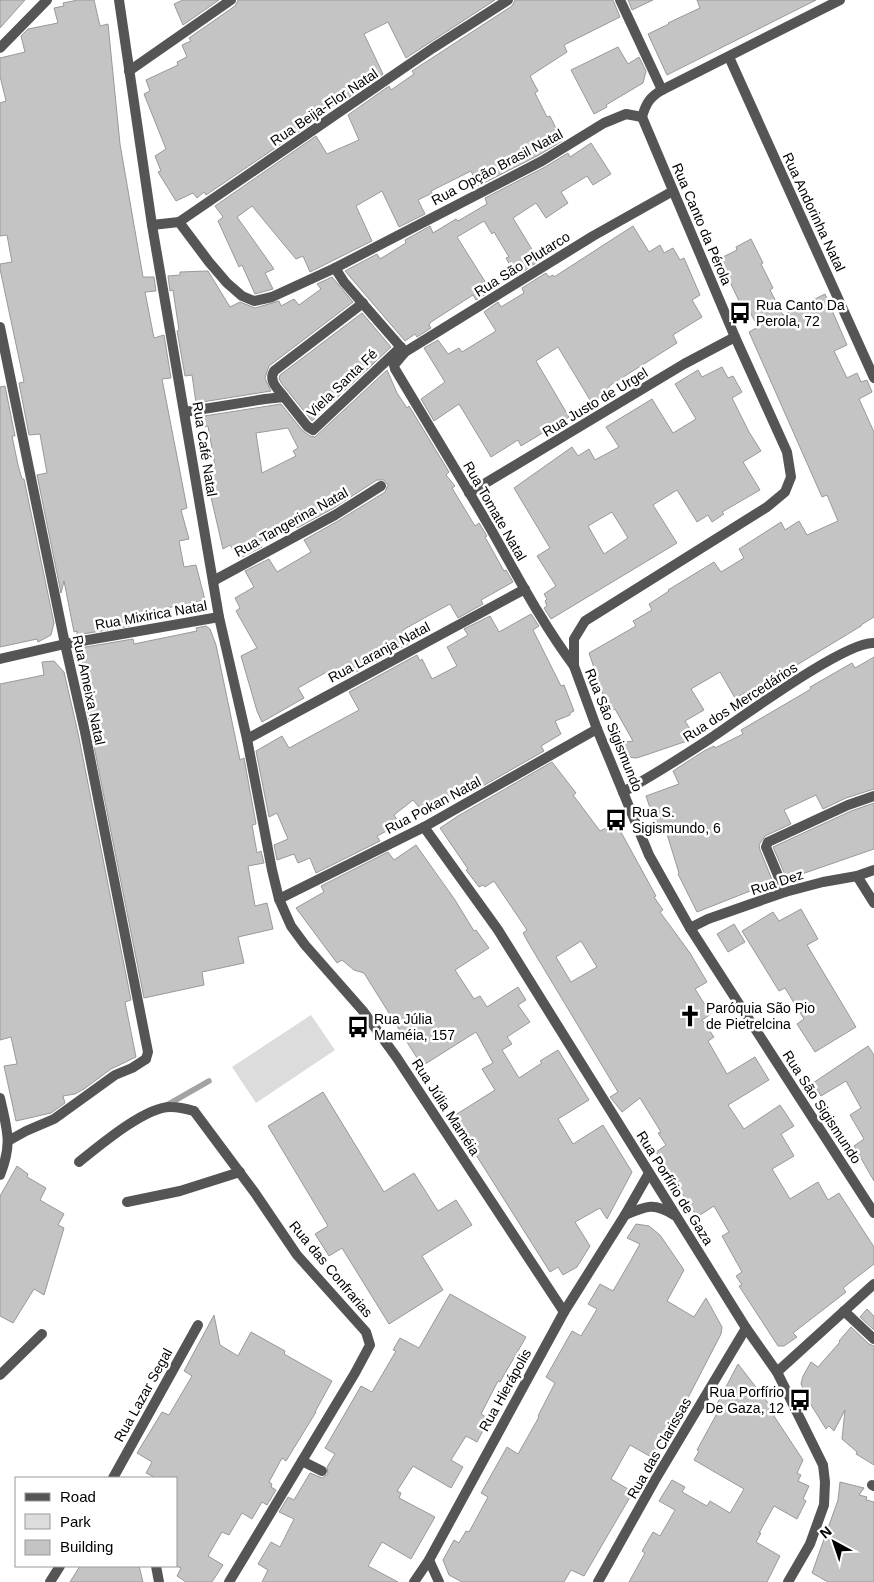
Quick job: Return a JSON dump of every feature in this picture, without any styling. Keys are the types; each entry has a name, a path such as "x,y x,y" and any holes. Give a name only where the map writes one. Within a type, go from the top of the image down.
{"street":[{"name":"Rua Café Natal","path":"119,0 152,225 219,617 247,739 279,899"},
{"path":"129,71 231,0"},
{"name":"Rua Beija-Flor Natal","path":"152,225 179,222 433,48 508,0"},
{"path":"620,0 662,90"},
{"path":"642,117 645,105 652,96 662,90 840,0"},
{"path":"0,48 44,1"},
{"name":"Rua Andorinha Natal","path":"729,57 874,378"},
{"name":"Rua Opção Brasil Natal","path":"179,222 209,262 227,283 242,296 254,301 272,297 336,268 542,161 604,123 626,114 642,117"},
{"name":"Rua Canto da Pérola","path":"642,117 735,337 787,452"},
{"name":"Rua São Plutarco","path":"395,369 394,365 403,350 593,236 673,191"},
{"path":"336,268 344,282 403,350"},
{"name":"Viela Santa Fé","path":"363,303 271,375 284,397 307,426 313,430 403,350"},
{"name":"Rua Ameixa Natal","path":"0,327 85,732 148,1052 146,1059 132,1068 115,1075 54,1119 8,1141"},
{"name":"Rua Justo de Urgel","path":"470,493 684,364 735,337"},
{"name":"Rua Tomate Natal","path":"395,369 470,493 525,590 574,666"},
{"path":"185,412 265,398 284,397"},
{"name":"Rua São Sigismundo","path":"787,452 791,477 786,492 767,507 585,621 574,639 574,666 597,729 649,855 690,928 874,1213"},
{"name":"Rua Tangerina Natal","path":"213,581 335,515 381,486"},
{"name":"Rua Laranja Natal","path":"247,739 525,590"},
{"name":"Rua Mixirica Natal","path":"0,659 65,644 219,617"},
{"name":"Rua dos Mercedários","path":"623,792 655,774 818,667 850,649 874,643"},
{"name":"Rua Pokan Natal","path":"279,899 424,827 597,729"},
{"path":"785,892 766,847 768,842 848,805 874,796"},
{"name":"Rua Porfírio de Gaza","path":"424,827 498,930 746,1328 778,1372 823,1465 825,1482 824,1505 810,1544 788,1582"},
{"name":"Rua Dez","path":"690,928 708,919 785,892 823,882 857,876 874,870"},
{"path":"857,876 874,903"},
{"name":"Rua Júlia Maméia","path":"279,899 291,926 305,945 363,1011 397,1058 564,1312"},
{"path":"0,1098 8,1141 0,1175"},
{"name":"Rua das Confrarias","path":"79,1162 126,1127 151,1112 170,1106 194,1111 240,1172 297,1255 358,1322 369,1339 370,1344 367,1352 229,1582"},
{"path":"127,1202 180,1191 240,1172"},
{"name":"Rua Hierápolis","path":"414,1582 429,1560 564,1312 626,1215 649,1173"},
{"path":"626,1215 650,1206 666,1209 675,1215"},
{"path":"778,1372 874,1284"},
{"path":"844,1311 874,1339"},
{"name":"Rua Lazar Segal","path":"114,1477 198,1325"},
{"name":"Rua das Clarissas","path":"598,1582 655,1480 746,1328"},
{"path":"0,1374 42,1334"},
{"path":"302,1461 322,1471"},
{"path":"429,1560 439,1582"},
{"path":"50,1582 59,1567"},
{"path":"156,1567 159,1582"}],"green space":[{"path":"311,1015 335,1050 256,1103 232,1067"}],"building":[{"path":"0,0 25,0 0,28"},
{"path":"78,0 94,0 100,26 108,24 120,144 143,277 154,277 156,291 145,292 154,338 164,335 171,378 162,379 187,508 181,510 189,539 179,541 184,567 196,565 205,600 129,616 130,626 77,635 77,631 74,632 64,581 61,593 37,475 47,473 40,434 29,435 19,383 24,382 0,269 0,264 12,262 7,235 0,236 0,103 6,101 0,76 0,58 25,52 21,36 28,29 58,23 54,8 64,6 63,3"},
{"path":"183,0 219,0 183,25 174,4"},
{"path":"238,0 495,0 406,58 388,22 364,34 383,74 342,102 341,100 308,123 309,125 206,195 204,192 197,198 193,193 176,201 158,172 161,171 155,156 166,149 144,94 150,91 146,80 178,65 177,62 187,57 182,45 191,41 189,38 235,6"},
{"path":"515,0 613,0 620,17 564,45 567,52 530,76 538,91 535,93 547,117 550,116 562,141 478,186 471,171 431,191 432,193 418,200 425,214 399,227 382,191 356,206 372,241 310,272 303,256 296,259 252,206 237,217 274,269 265,273 273,289 255,294 242,265 239,267 218,221 223,217 215,206 316,136 327,154 359,140 348,115 389,86 391,90 414,74 412,71 512,6"},
{"path":"628,0 653,0 632,10"},
{"path":"697,0 816,0 667,75 648,34 700,8"},
{"path":"618,47 628,64 639,57 646,71 643,83 594,114 571,70"},
{"path":"591,143 611,174 593,185 587,176 561,192 568,203 546,218 536,203 513,218 539,261 516,276 506,258 509,257 494,232 492,234 484,221 457,237 491,291 476,300 473,295 431,322 429,325 431,328 417,337 415,334 405,341 345,271 377,254 380,259 406,243 405,240 430,226 433,233 456,219 458,221 487,204 485,198 568,153 570,157"},
{"path":"633,226 649,252 660,245 664,253 673,248 680,260 684,258 700,295 692,300 702,317 673,335 677,343 609,386 612,391 592,403 558,347 536,361 569,417 521,446 518,440 491,457 459,404 434,421 421,399 445,382 424,348 438,340 448,354 459,348 462,352 496,331 484,312 498,302 501,307 524,293 522,288 546,273 549,277 553,275 554,277"},
{"path":"751,239 773,288 770,290 783,315 825,294 847,345 834,351 847,378 857,373 861,382 867,380 872,392 859,399 874,432 874,617 759,688 758,686 735,698 720,672 691,689 704,710 685,721 690,729 683,733 687,741 636,758 628,757 618,743 633,741 615,709 609,712 589,653 636,626 633,621 652,610 649,604 668,590 714,562 721,572 744,558 739,549 781,522 785,530 799,521 807,535 838,521 827,495 822,497 749,332 758,327 745,303 741,305 719,259 737,250 736,247"},
{"path":"208,271 230,307 240,302 255,308 279,301 281,306 294,299 299,305 321,289 317,284 332,277 353,302 269,366 265,378 271,391 196,403 192,375 185,376 177,331 179,330 173,290 170,291 168,276 180,275 180,272"},
{"path":"362,313 391,347 312,421 282,384 279,379 280,375"},
{"path":"722,367 728,378 733,376 742,392 732,398 761,451 743,462 760,490 722,512 724,514 712,522 708,515 697,522 677,490 653,505 677,543 551,619 544,608 547,606 545,601 547,599 544,594 556,586 537,556 550,548 514,488 572,447 578,456 589,449 595,460 619,447 606,427 652,399 673,433 696,419 675,384 698,370 702,377","holes":["612,512 628,538 604,554 588,526"]},
{"path":"387,370 397,393 407,408 409,406 449,472 446,475 455,486 452,488 475,526 479,523 504,571 506,570 513,582 481,600 483,604 458,618 450,604 403,630 410,643 343,679 342,677 338,679 332,669 298,688 304,698 262,722 241,656 257,648 236,611 240,608 235,598 254,587 245,571 269,559 277,572 311,552 304,540 385,492 388,485 384,480 377,480 332,509 297,528 294,524 259,542 262,547 238,559 230,545 223,549 204,467 215,466 208,426 200,428 198,417 281,404 302,430 315,437","holes":["288,428 298,448 293,451 296,456 262,473 256,433"]},
{"path":"5,386 15,436 12,436 18,465 22,479 24,479 54,623 51,635 38,642 37,639 0,647 0,387"},
{"path":"531,614 539,626 533,630 561,686 564,685 574,711 570,715 555,721 561,734 541,746 544,751 481,787 479,784 423,812 413,800 394,815 400,824 377,836 380,841 316,873 310,858 298,863 294,854 277,860 274,845 288,839 277,813 269,817 256,751 282,736 289,748 359,710 349,692 417,655 420,661 422,659 432,679 457,666 447,647 468,635 464,629 490,616 499,632"},
{"path":"206,626 210,629 216,645 240,760 244,758 256,824 252,825 257,853 261,851 264,863 248,866 255,906 267,903 273,929 238,937 244,963 202,972 204,985 144,998 84,696 89,702 80,648 133,639 134,644 197,631 196,628"},
{"path":"874,657 874,789 846,798 823,809 816,795 784,810 791,824 765,836 759,845 773,882 697,912 678,874 666,831 664,829 658,831 646,796 679,784 673,771 704,751 714,746 715,748 743,734 741,730 852,663 855,668"},
{"path":"54,661 64,672 78,733 131,1000 125,1002 136,1057 111,1069 75,1094 63,1096 65,1103 51,1113 16,1121 4,1066 17,1064 11,1037 0,1040 0,684 44,675 42,662"},
{"path":"552,762 576,793 573,795 600,831 616,823 656,896 654,897 663,910 660,912 690,953 707,982 695,989 711,1014 702,1020 714,1037 708,1041 727,1074 755,1057 769,1080 728,1105 744,1129 780,1105 794,1126 781,1134 794,1156 772,1169 790,1199 818,1182 828,1200 839,1193 874,1247 874,1264 843,1288 846,1292 793,1333 797,1337 784,1346 778,1346 739,1286 742,1285 736,1276 742,1272 722,1236 729,1232 714,1206 697,1217 656,1152 666,1145 658,1133 661,1132 640,1098 622,1112 610,1097 618,1092 529,944 523,933 527,930 494,881 485,887 483,885 479,887 440,828","holes":["581,941 597,967 571,982 556,957"]},
{"path":"874,803 874,849 799,875 798,873 786,877 773,847 851,811"},
{"path":"416,845 455,900 474,931 476,930 489,948 455,970 474,999 480,996 487,1007 518,987 526,1000 518,1005 530,1022 507,1037 512,1044 502,1050 519,1078 542,1063 540,1061 558,1050 589,1100 558,1119 573,1144 603,1125 632,1172 607,1219 600,1208 575,1222 590,1246 577,1267 563,1275 558,1267 550,1272 452,1117 495,1090 482,1069 493,1063 476,1032 422,1066 364,973 354,970 342,960 337,963 296,908 324,892 321,886 388,852 394,860"},
{"path":"801,909 818,939 807,945 856,1027 815,1052 797,1024 804,1019 785,988 779,991 742,931 773,912 779,921"},
{"path":"734,924 745,942 728,952 717,934"},
{"path":"868,1046 874,1055 874,1181 854,1146 864,1139 850,1115 861,1108 846,1081 821,1096 813,1083"},
{"path":"323,1092 384,1192 414,1173 438,1211 456,1200 472,1225 422,1256 443,1290 389,1324 342,1248 329,1256 315,1234 328,1226 268,1126"},
{"path":"17,1166 28,1174 27,1177 46,1188 40,1200 64,1214 58,1225 64,1228 44,1295 34,1289 13,1323 0,1316 0,1196"},
{"path":"636,1224 649,1226 660,1235 684,1270 667,1301 694,1317 706,1298 722,1327 721,1334 676,1421 672,1419 653,1458 630,1445 611,1479 633,1492 584,1576 571,1570 564,1582 462,1582 449,1575 443,1560 454,1540 459,1543 466,1531 469,1532 488,1497 481,1493 507,1447 518,1454 539,1417 555,1383 546,1377 572,1331 581,1336 597,1309 588,1304 600,1284 613,1291 631,1260 640,1244 627,1238"},
{"path":"450,1294 526,1337 500,1382 498,1381 481,1414 489,1419 477,1442 466,1436 451,1460 463,1467 451,1488 413,1466 397,1491 401,1493 399,1498 435,1517 411,1559 382,1542 368,1566 398,1582 262,1582 268,1570 258,1564 271,1542 280,1547 294,1519 279,1512 288,1497 294,1500 310,1473 322,1478 328,1474 327,1467 335,1454 325,1448 361,1386 372,1392 396,1351 393,1350 400,1338 419,1348"},
{"path":"867,1309 874,1316 874,1330 860,1317"},
{"path":"214,1315 220,1345 238,1356 251,1332 285,1351 284,1354 332,1381 316,1412 286,1461 282,1458 269,1482 272,1484 271,1487 276,1490 267,1505 262,1502 252,1519 242,1513 229,1535 222,1532 208,1556 223,1565 212,1582 186,1582 177,1576 181,1568 178,1567 178,1477 154,1477 146,1473 152,1462 137,1453 162,1412 169,1415 192,1376 184,1371"},
{"path":"851,1327 869,1344 874,1346 874,1465 856,1454 857,1452 842,1439 845,1410 834,1431 829,1426 826,1429 808,1400 801,1384 811,1362 818,1367"},
{"path":"738,1364 776,1413 774,1416 803,1460 797,1473 801,1475 798,1481 809,1486 803,1499 806,1501 797,1519 774,1506 759,1533 761,1533 756,1542 780,1556 767,1582 629,1582 645,1553 642,1551 653,1532 660,1536 675,1510 659,1501 672,1480 685,1487 682,1492 707,1506 710,1501 730,1513 744,1489 694,1460 699,1451 697,1450 721,1406 717,1404"},
{"path":"840,1482 864,1488 859,1495 867,1497 866,1500 874,1502 874,1582 828,1582 812,1573 838,1500"},
{"path":"79,1567 139,1567 143,1582 70,1582"}],"waterway":[{"path":"167,1105 209,1081"}],"place":[{"name":"Rua Canto Da Perola, 72","path":"740,313"},
{"name":"Rua S. Sigismundo, 6","path":"616,820"},
{"name":"Paróquia São Pio de Pietrelcina","path":"690,1016"},
{"name":"Rua Júlia Maméia, 157","path":"358,1027"},
{"name":"Rua Porfírio De Gaza, 12","path":"800,1400"}]}
